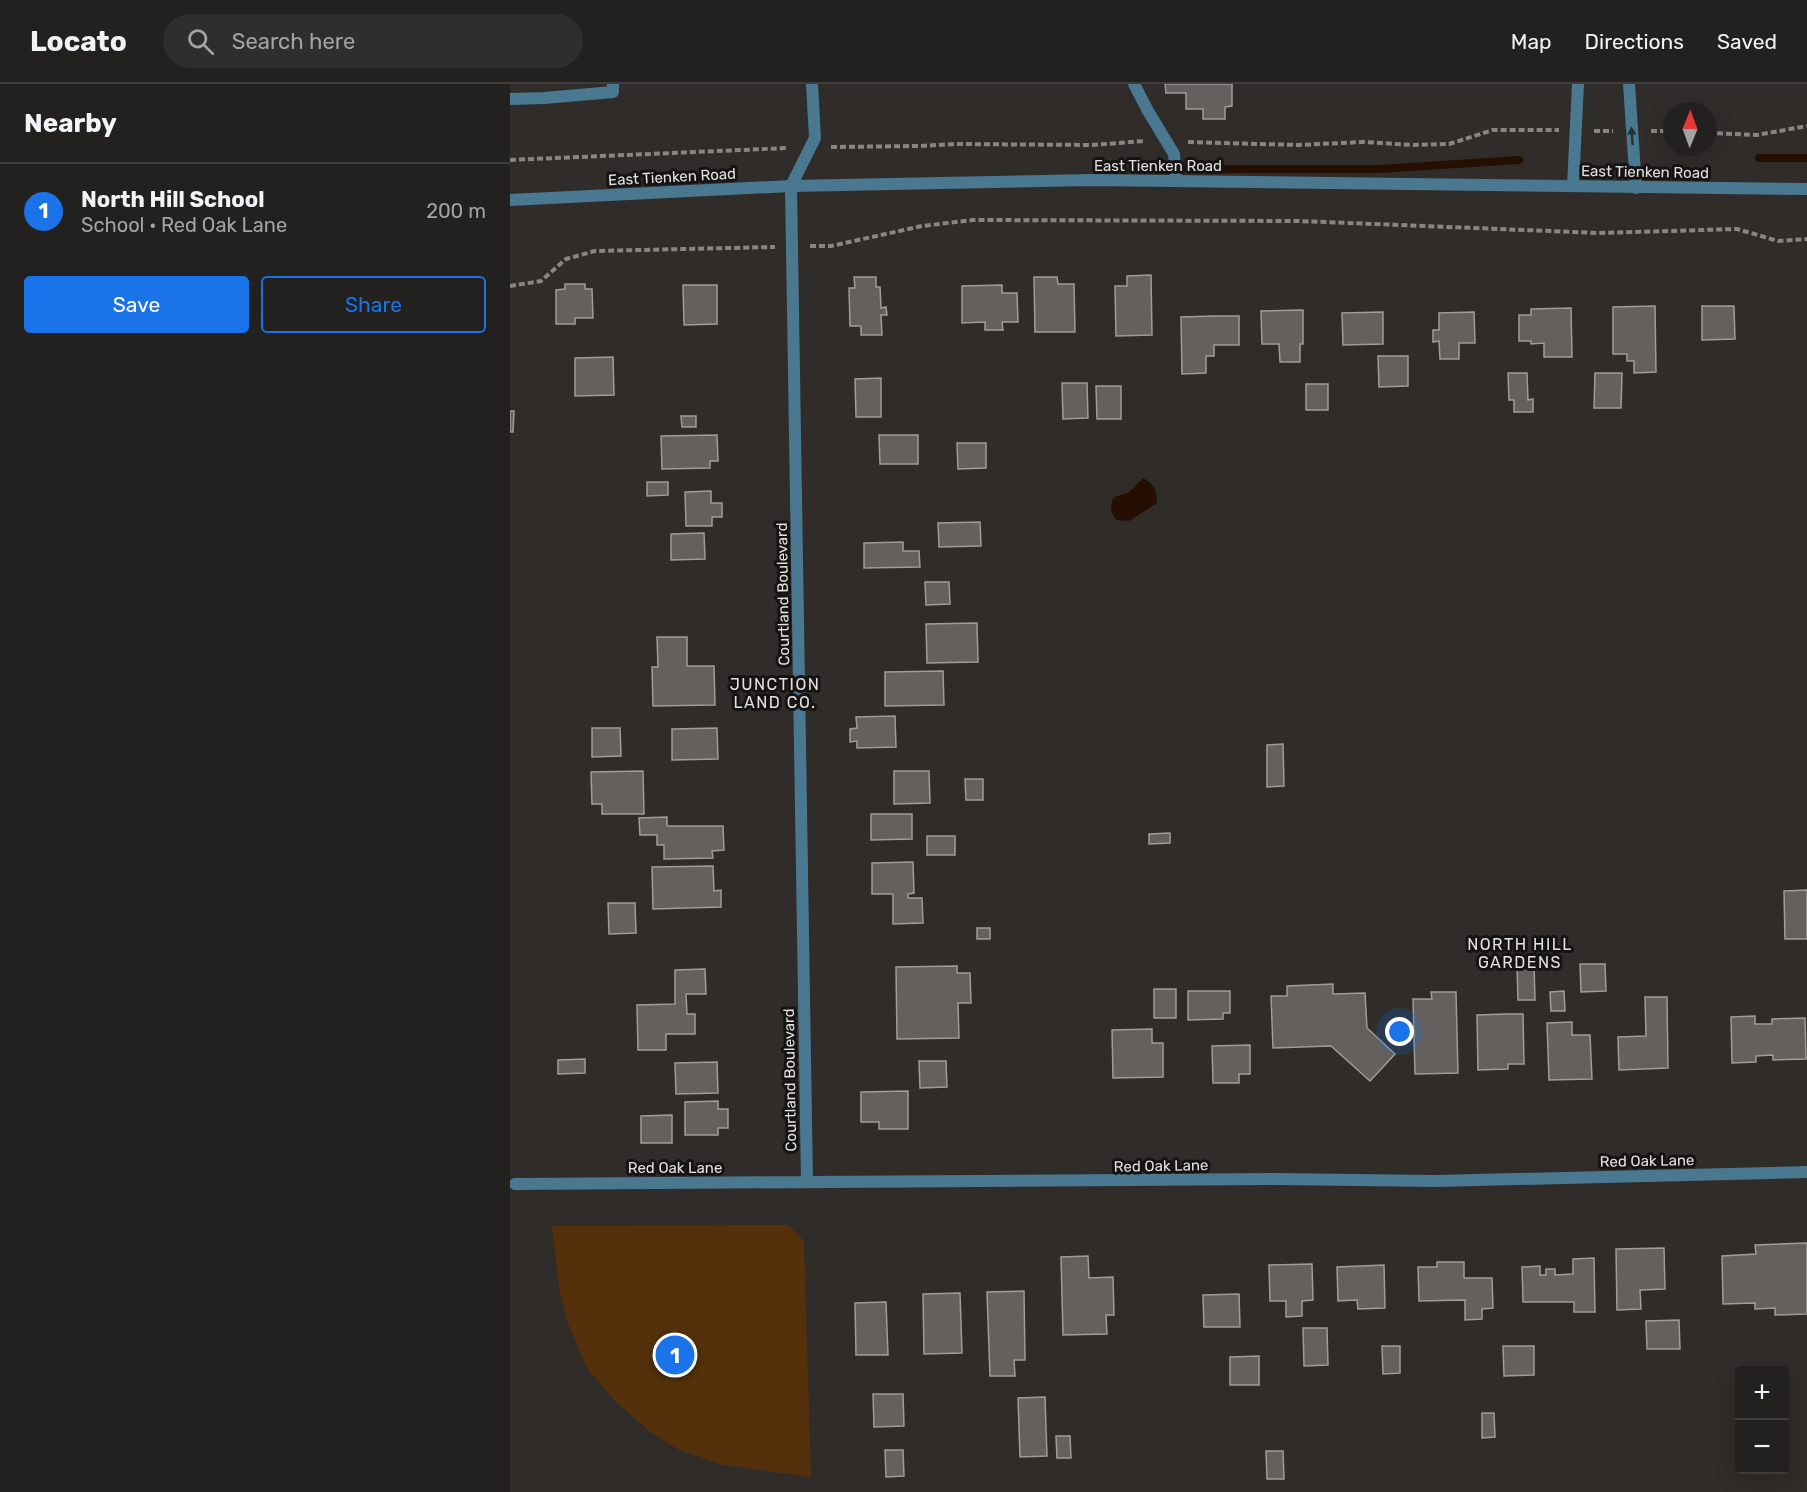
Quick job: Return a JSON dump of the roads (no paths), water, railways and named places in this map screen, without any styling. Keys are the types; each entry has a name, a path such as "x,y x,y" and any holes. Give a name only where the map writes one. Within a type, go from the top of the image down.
{"street":[{"path":"510,99 613,92 613,84"},
{"path":"791,186 814,138 813,84"},
{"path":"1134,84 1174,154 1176,180"},
{"path":"1573,186 1578,84"},
{"path":"1629,84 1636,188"},
{"name":"East Tienken Road","path":"510,200 791,186 1176,180 1807,189"},
{"name":"Courtland Boulevard","path":"791,186 807,1182"},
{"name":"Red Oak Lane","path":"515,1184 1275,1179 1437,1181 1807,1172"}],"waterway":[{"path":"1759,158 1807,158"},
{"path":"1225,169 1379,169 1519,160"}],"place":[{"name":"North Hill School","path":"675,1355"}],"district":[{"name":"JUNCTION LAND CO.","path":"775,693"},
{"name":"NORTH HILL GARDENS","path":"1520,953"}]}
